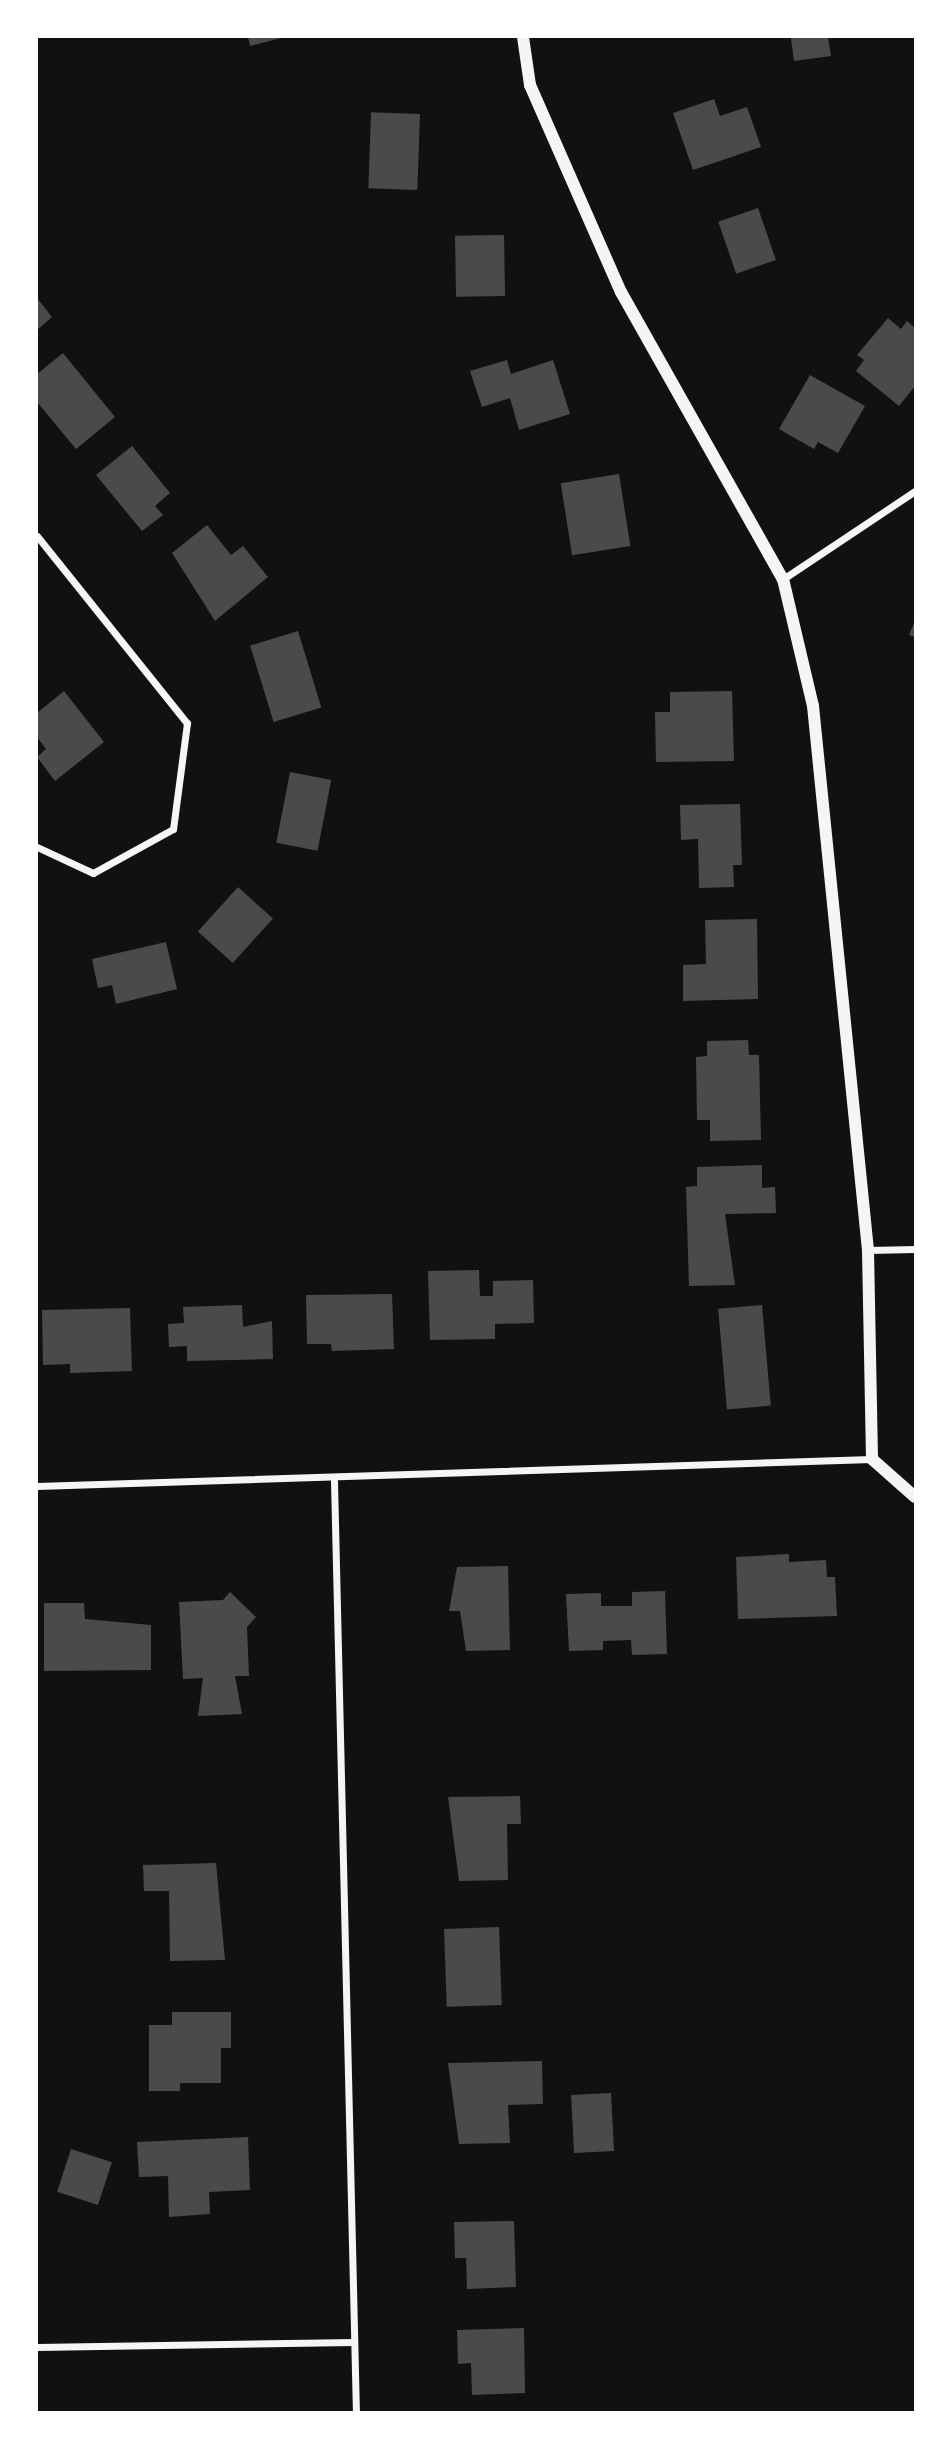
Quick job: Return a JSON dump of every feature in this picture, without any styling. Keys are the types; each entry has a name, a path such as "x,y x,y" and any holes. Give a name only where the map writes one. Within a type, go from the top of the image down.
{"street":[{"path":"523,37 530,85 621,292 783,579 813,706 867,1250 872,1458"},
{"path":"783,579 915,491"},
{"path":"37,536 187,723 173,829 93,873 37,846"},
{"path":"867,1250 915,1248"},
{"path":"37,1486 334,1480 872,1458 915,1497"},
{"path":"334,1480 355,2412"},
{"path":"37,2347 354,2342"}],"building":[{"path":"248,37 281,37 281,38 250,46"},
{"path":"828,37 831,56 794,61 791,38"},
{"path":"714,99 720,116 747,107 761,147 693,170 673,113"},
{"path":"371,112 420,114 417,190 368,188"},
{"path":"758,208 776,260 736,274 718,222"},
{"path":"504,235 505,296 456,297 455,236"},
{"path":"37,298 52,317 37,330"},
{"path":"888,318 901,329 907,321 915,328 915,386 899,406 856,371 864,360 857,355"},
{"path":"63,353 115,417 76,449 37,402 37,374"},
{"path":"507,360 511,374 553,360 570,414 519,430 510,398 482,407 470,371"},
{"path":"810,375 865,406 838,453 818,442 814,449 779,429"},
{"path":"132,446 170,493 155,506 163,515 142,531 96,475"},
{"path":"619,474 630,546 572,555 561,483"},
{"path":"207,525 231,555 243,546 268,577 215,621 172,553"},
{"path":"915,620 915,637 909,635"},
{"path":"298,631 321,708 274,722 250,646"},
{"path":"64,691 104,742 55,781 37,757 46,749 37,737 37,713"},
{"path":"732,691 734,761 656,762 655,712 670,712 670,692"},
{"path":"290,772 331,780 317,851 276,843"},
{"path":"740,804 742,865 733,865 734,887 699,888 698,839 681,840 680,805"},
{"path":"238,887 273,918 233,963 198,932"},
{"path":"757,919 758,999 683,1001 683,965 706,964 705,920"},
{"path":"166,942 177,989 116,1004 112,985 98,988 92,959"},
{"path":"748,1040 749,1055 759,1055 761,1140 710,1141 710,1120 697,1120 696,1057 707,1056 707,1041"},
{"path":"762,1165 762,1188 775,1187 776,1213 725,1214 735,1285 689,1286 686,1187 697,1186 697,1167"},
{"path":"479,1270 480,1296 493,1296 493,1281 533,1280 534,1323 495,1324 495,1339 430,1340 428,1271"},
{"path":"392,1294 394,1349 332,1351 331,1344 307,1344 306,1295"},
{"path":"242,1305 243,1327 272,1321 273,1359 187,1361 187,1346 169,1347 168,1324 184,1323 183,1307"},
{"path":"762,1305 771,1406 727,1409 718,1309"},
{"path":"130,1308 132,1371 70,1373 70,1364 43,1365 42,1310"},
{"path":"789,1554 789,1562 826,1560 827,1577 835,1577 837,1616 738,1619 736,1557"},
{"path":"508,1566 510,1650 466,1651 460,1611 449,1611 457,1567"},
{"path":"665,1591 667,1654 632,1655 631,1640 603,1641 603,1650 569,1651 566,1594 601,1593 601,1606 632,1606 632,1592"},
{"path":"230,1592 256,1617 247,1627 249,1676 235,1676 242,1714 198,1716 203,1678 183,1679 179,1602 223,1600"},
{"path":"44,1603 84,1603 85,1619 151,1625 151,1670 44,1671"},
{"path":"520,1796 521,1824 507,1824 508,1880 459,1881 448,1797"},
{"path":"216,1863 225,1960 170,1961 169,1891 144,1891 143,1865"},
{"path":"499,1927 502,2005 447,2007 444,1929"},
{"path":"172,2012 231,2012 231,2048 221,2048 221,2083 180,2083 180,2091 149,2091 149,2025 172,2025"},
{"path":"542,2061 543,2104 508,2105 510,2143 459,2144 448,2063"},
{"path":"611,2093 614,2151 574,2153 571,2095"},
{"path":"248,2137 250,2190 209,2192 210,2214 169,2217 168,2176 139,2177 137,2142"},
{"path":"71,2149 112,2162 98,2205 57,2192"},
{"path":"514,2221 516,2287 467,2289 466,2258 455,2258 454,2222"},
{"path":"524,2328 525,2393 472,2395 471,2363 458,2364 457,2330"}]}
